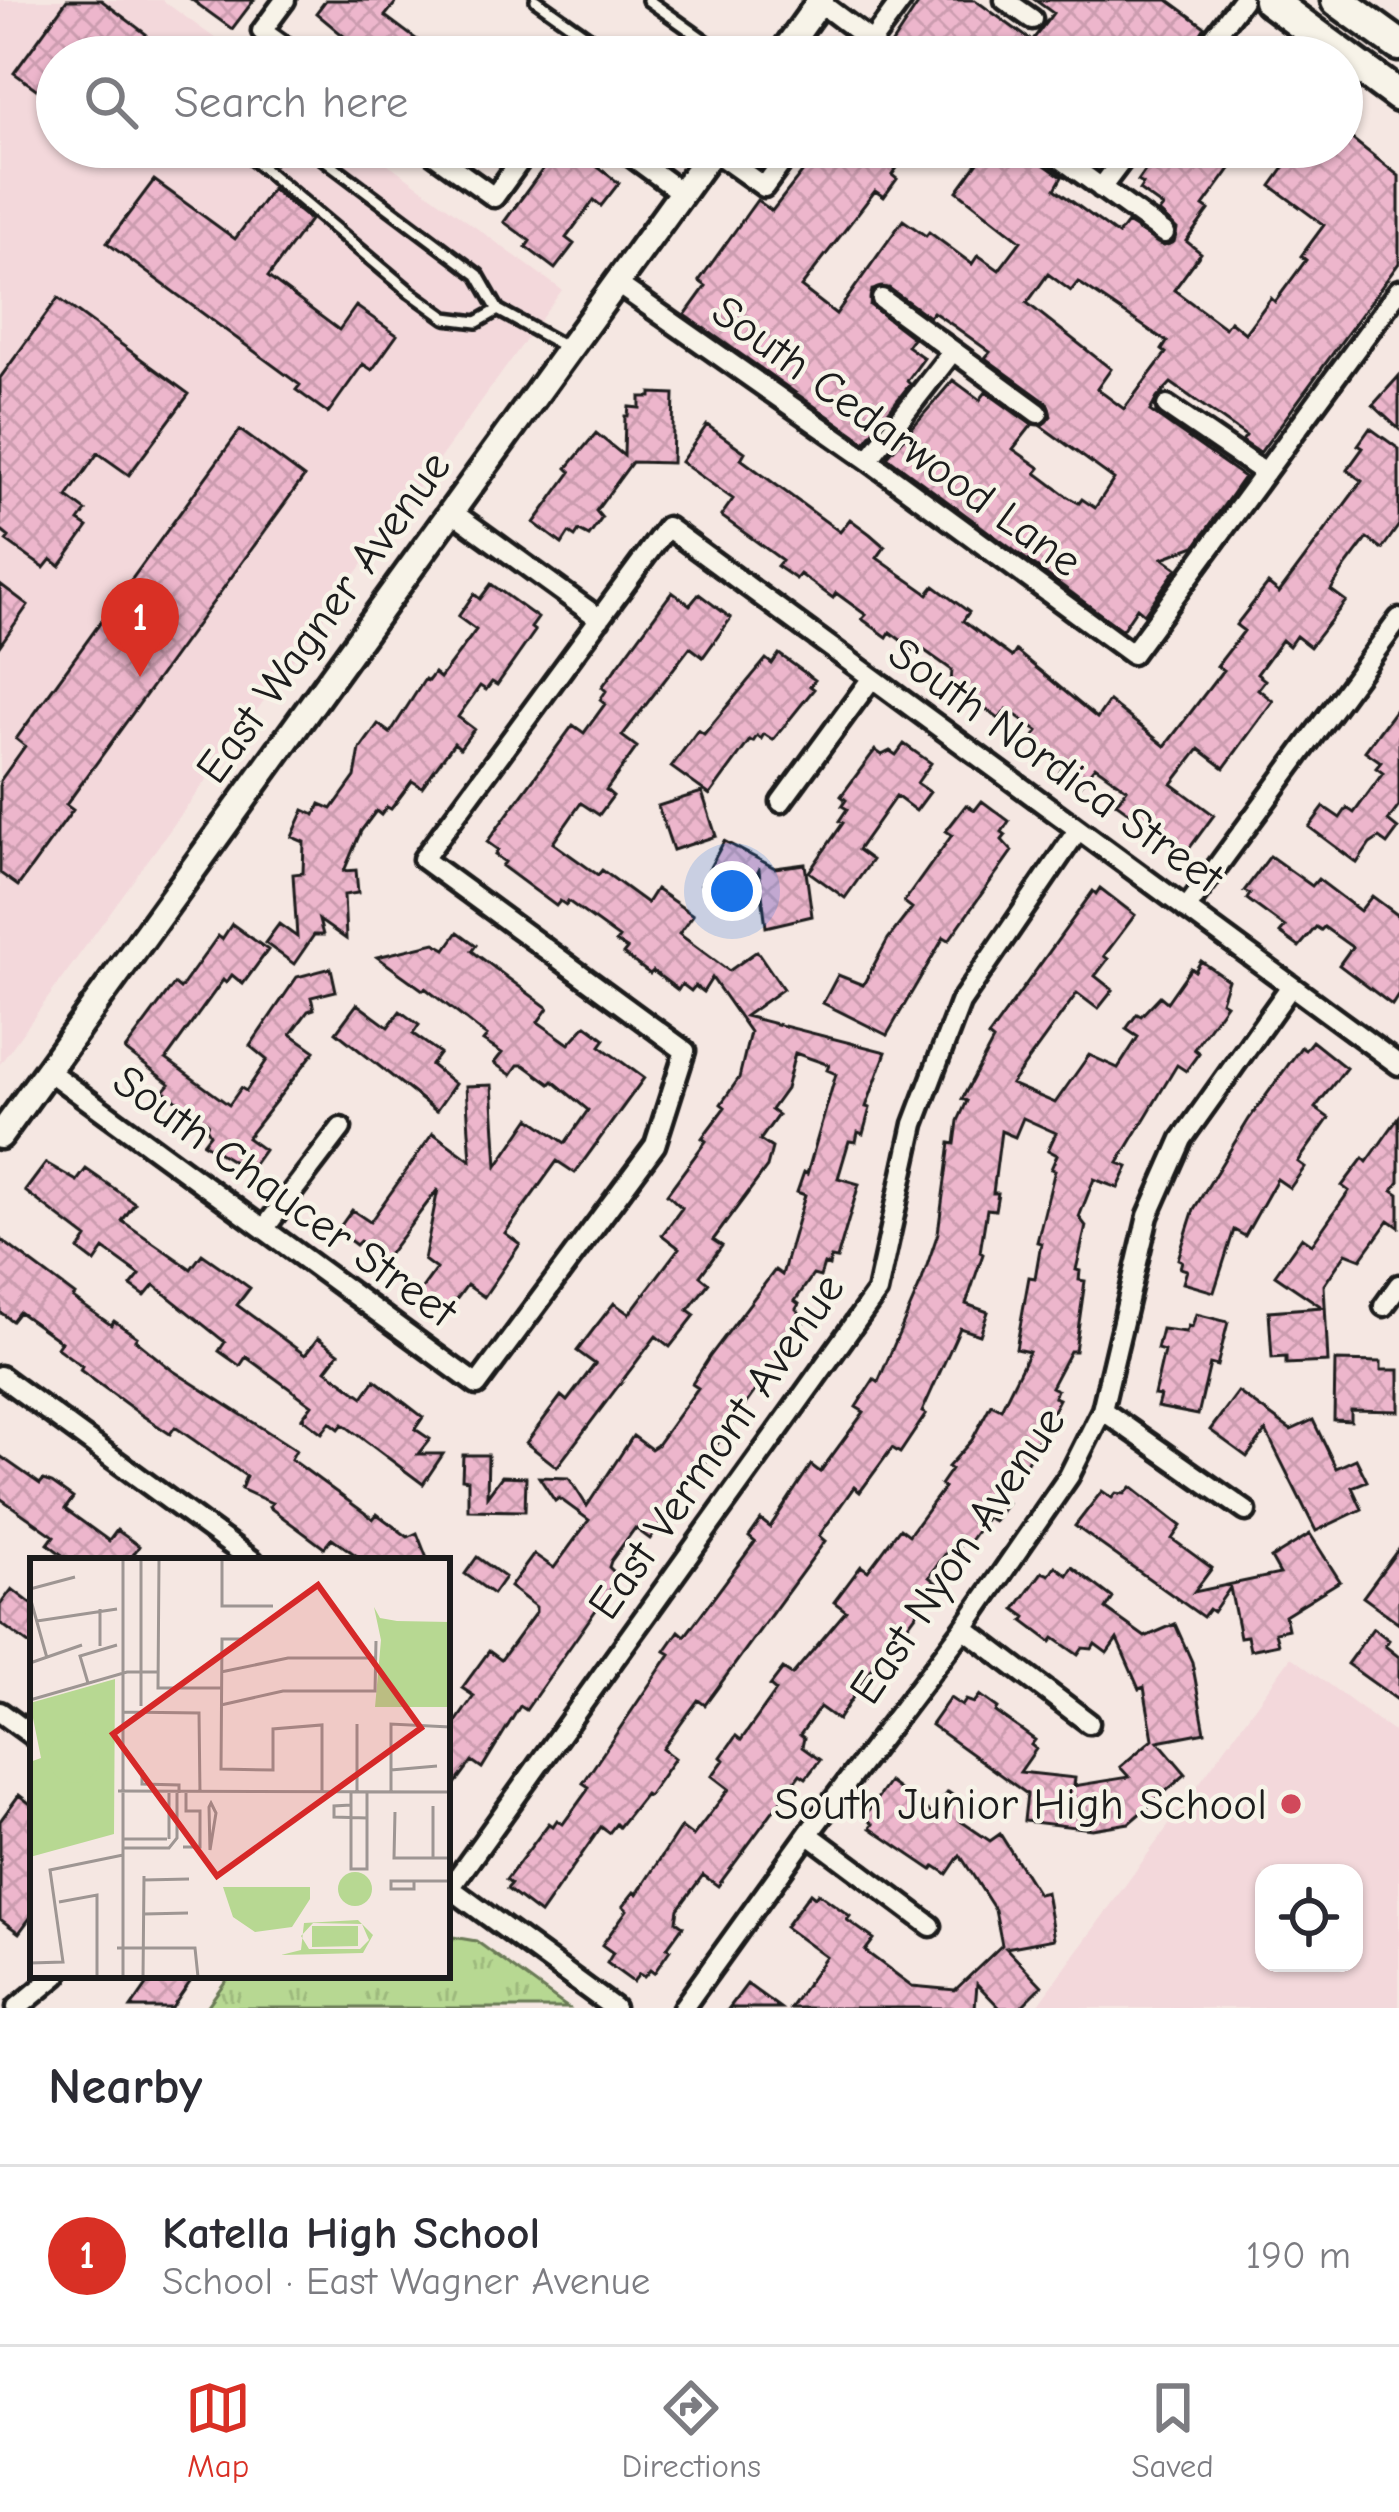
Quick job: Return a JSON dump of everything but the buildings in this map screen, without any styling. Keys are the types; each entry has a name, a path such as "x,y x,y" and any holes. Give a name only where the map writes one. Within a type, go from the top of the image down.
{"main road":[{"path":"1269,0 1318,36"},
{"path":"1337,0 1399,45"},
{"path":"1363,69 1399,96"}],"street":[{"path":"269,36 262,31 285,0"},
{"path":"875,36 902,0"},
{"path":"1005,0 1032,19"},
{"path":"1215,36 1242,0"},
{"path":"795,36 820,1 853,36"},
{"path":"453,168 494,197 515,168"},
{"path":"648,168 682,193"},
{"name":"East Wagner Avenue","path":"0,1136 700,168"},
{"path":"738,168 764,187 778,168"},
{"path":"1074,168 1164,233"},
{"path":"1101,188 1116,168"},
{"name":"South Cedarwood Lane","path":"616,283 1132,654 1265,473"},
{"path":"1167,406 1265,473 1399,290"},
{"path":"881,299 1038,413"},
{"path":"868,460 953,351"},
{"path":"452,511 600,619"},
{"name":"South Nordica Street","path":"600,619 667,527 1399,1065"},
{"name":"South Chaucer Street","path":"47,1070 476,1385 656,1145 685,1051 423,859 600,619"},
{"path":"1186,909 1399,620"},
{"path":"781,802 872,678"},
{"name":"East Vermont Avenue","path":"614,2008 450,1888 877,1292 914,1124 960,1003 1078,830"},
{"name":"East Nyon Avenue","path":"683,2008 964,1628 1069,1476 1102,1410 1148,1216 1182,1139 1292,986"},
{"path":"264,1229 341,1128"},
{"path":"1384,1306 1399,1285"},
{"path":"0,1376 249,1558"},
{"path":"1102,1410 1246,1511"},
{"path":"964,1628 1089,1723"},
{"path":"0,1712 30,1734"},
{"path":"808,1834 931,1926"},
{"path":"17,2008 53,1978"}],"lane":[{"path":"536,0 587,36"},
{"path":"648,0 699,36"},
{"path":"263,168 446,318 477,322 497,310"},
{"path":"336,168 478,275 497,310 569,349"}],"shaded area":[{"path":"0,0 162,0 212,36 36,36 36,168 394,168 562,290 0,1064"},
{"name":"South Junior High School","path":"1291,1657 1399,1736 1399,2008 1036,2008"}],"green space":[{"path":"450,1937 476,1941 568,2008 206,2008 228,1978 450,1978"}],"place":[{"name":"Katella High School","path":"140,677"},
{"name":"South Junior High School","path":"1291,1804"}]}
